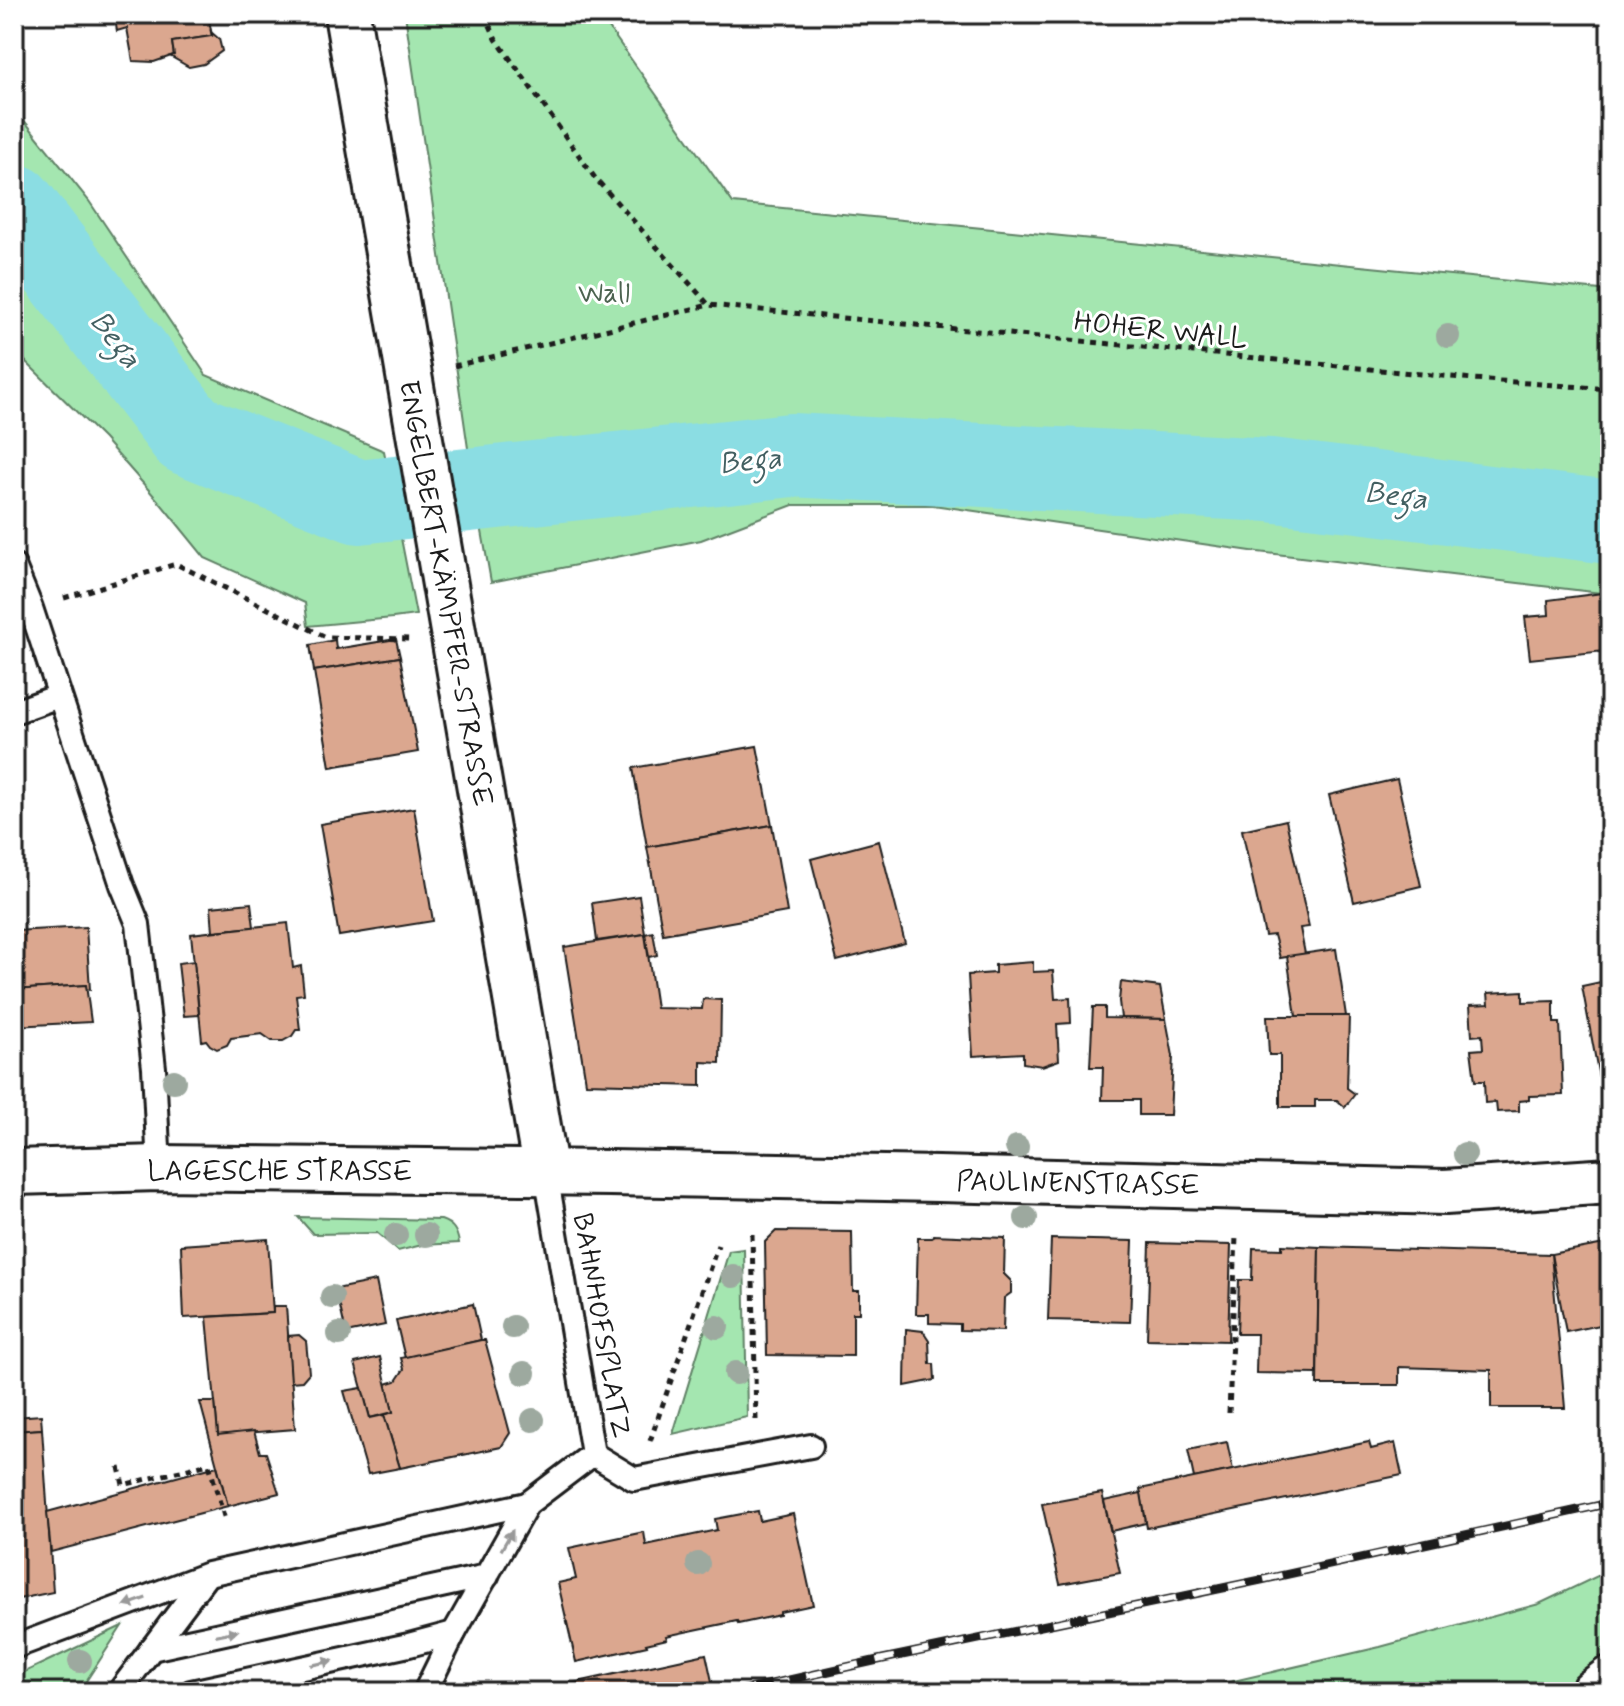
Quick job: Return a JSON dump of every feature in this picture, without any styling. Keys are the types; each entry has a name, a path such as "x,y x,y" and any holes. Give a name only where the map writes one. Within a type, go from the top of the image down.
{"street":[{"name":"ENGELBERT-KÄMPFER-STRASSE","path":"347,14 546,1173"},
{"name":"LAGESCHE STRASSE","path":"14,1172 159,1168 546,1173"},
{"name":"PAULINENSTRASSE","path":"546,1173 1445,1192 1610,1181"},
{"path":"1593,1692 1610,1679"}],"lane":[{"path":"14,566 138,924 154,1068 159,1168"},
{"path":"14,712 59,696"},
{"name":"BAHNHOFSPLATZ","path":"546,1173 593,1454 634,1479 811,1446"},
{"path":"425,1692 454,1633 527,1504 593,1454"},
{"path":"14,1647 208,1574 527,1504"},
{"path":"119,1692 208,1574"},
{"path":"151,1649 487,1576"},
{"path":"191,1692 454,1633"}],"path":[{"path":"485,14 496,39 595,178 709,305"},
{"name":"HOHER WALL","path":"448,367 709,305 1473,379 1610,389"},
{"path":"31,608 176,564 326,637 405,640"},
{"path":"752,1234 756,1421"},
{"path":"1229,1413 1236,1236"},
{"path":"649,1443 718,1245"},
{"path":"119,1467 123,1485 209,1464 225,1520"}],"green space":[{"name":"Wall","path":"405,14 599,14 733,203 1610,291 1610,594 1258,552 933,505 793,505 701,540 491,582 471,469"},
{"path":"14,108 89,201 206,375 384,451 416,615 308,626 305,603 205,558 104,439 14,350"},
{"path":"298,1217 441,1220 454,1228 459,1243 422,1245 398,1251 377,1233 313,1234"},
{"path":"744,1249 747,1417 673,1434 729,1251"},
{"path":"1610,1570 1610,1660 1569,1692 1186,1692 1380,1647 1539,1604"},
{"path":"122,1626 79,1692 14,1692 14,1677"}],"building":[{"path":"114,14 208,14 212,36 172,42 174,55 154,62 133,61 127,28 117,31"},
{"path":"211,32 219,39 222,51 204,64 189,67 170,56 174,55 172,42 212,36"},
{"path":"1610,592 1610,660 1605,660 1604,651 1530,659 1525,617 1549,615 1548,600"},
{"path":"396,639 400,657 314,671 310,645 335,640 336,649"},
{"path":"400,657 418,752 330,767 314,671"},
{"path":"757,746 772,825 647,847 633,768"},
{"path":"1397,779 1421,886 1354,902 1329,795"},
{"path":"414,808 433,921 339,936 320,824"},
{"path":"1286,820 1309,927 1300,928 1305,954 1280,958 1274,935 1265,936 1242,830"},
{"path":"772,825 787,912 663,934 647,847"},
{"path":"879,841 905,943 837,961 811,859"},
{"path":"639,896 645,934 597,941 592,903"},
{"path":"251,903 254,927 213,931 211,907"},
{"path":"288,923 293,968 301,966 304,994 296,995 300,1030 283,1041 272,1041 262,1034 231,1038 227,1045 217,1049 206,1040 202,1041 191,934"},
{"path":"86,927 90,990 86,989 86,985 14,990 14,931"},
{"path":"653,932 657,955 649,957 645,934"},
{"path":"645,934 656,1008 702,1009 703,999 721,1000 720,1063 701,1062 701,1086 586,1083 564,947"},
{"path":"1336,949 1346,1016 1296,1016 1287,956"},
{"path":"194,961 199,1015 184,1016 178,963"},
{"path":"1033,962 1033,972 1053,971 1055,999 1070,998 1071,1023 1057,1024 1059,1060 1042,1066 1023,1063 1023,1053 973,1056 968,975 995,973 995,965"},
{"path":"1610,980 1610,1103 1604,1104 1582,986"},
{"path":"1121,982 1160,987 1166,1019 1121,1018"},
{"path":"86,985 91,1022 14,1026 14,990"},
{"path":"1523,991 1523,1002 1554,1001 1554,1023 1560,1023 1563,1095 1529,1096 1529,1100 1519,1101 1519,1111 1497,1112 1496,1102 1485,1103 1484,1081 1475,1081 1471,1050 1483,1049 1482,1035 1472,1036 1470,1005 1489,1004 1488,993"},
{"path":"1093,1007 1105,1007 1105,1018 1166,1019 1173,1056 1170,1115 1139,1115 1139,1100 1102,1100 1103,1067 1090,1067"},
{"path":"1267,1016 1349,1016 1347,1088 1355,1094 1345,1107 1337,1100 1315,1100 1315,1107 1280,1107 1280,1055 1269,1055"},
{"path":"776,1231 852,1232 853,1291 859,1291 859,1313 853,1313 853,1356 767,1355 765,1242"},
{"path":"933,1235 1005,1238 1004,1274 1011,1281 1011,1293 1004,1298 1003,1331 960,1330 960,1324 929,1323 929,1314 916,1314 918,1238 932,1238"},
{"path":"268,1239 273,1313 184,1318 181,1245"},
{"path":"1051,1239 1133,1241 1130,1322 1048,1320"},
{"path":"1150,1243 1231,1245 1228,1341 1147,1339"},
{"path":"1610,1243 1610,1323 1566,1332 1551,1254"},
{"path":"1282,1245 1319,1247 1317,1374 1256,1373 1257,1334 1237,1334 1239,1280 1252,1280 1253,1248 1282,1249"},
{"path":"1319,1247 1551,1254 1565,1408 1491,1408 1491,1370 1399,1367 1399,1385 1317,1385"},
{"path":"376,1281 385,1325 346,1333 336,1289"},
{"path":"473,1304 481,1340 405,1358 396,1321"},
{"path":"273,1306 286,1306 295,1429 218,1435 207,1317 273,1313"},
{"path":"906,1329 923,1331 929,1340 930,1364 934,1364 935,1380 905,1386"},
{"path":"299,1335 306,1341 309,1373 302,1381 291,1382 288,1336"},
{"path":"485,1340 510,1433 501,1447 400,1468 384,1415 393,1412 386,1384 396,1381 404,1369 401,1358"},
{"path":"380,1357 393,1412 370,1418 355,1363"},
{"path":"362,1388 370,1418 384,1415 400,1468 368,1474 344,1391"},
{"path":"200,1402 215,1402 218,1435 254,1431 260,1453 266,1453 279,1493 228,1506"},
{"path":"41,1415 42,1429 14,1431 14,1417"},
{"path":"42,1429 53,1592 14,1600 14,1431"},
{"path":"1227,1442 1233,1470 1194,1478 1188,1450"},
{"path":"1369,1442 1371,1449 1395,1443 1402,1475 1147,1528 1140,1489"},
{"path":"217,1466 228,1506 51,1552 47,1512"},
{"path":"1102,1493 1120,1573 1060,1584 1042,1504"},
{"path":"1141,1493 1146,1523 1111,1531 1104,1501"},
{"path":"758,1511 760,1521 793,1514 813,1605 738,1624 737,1621 666,1636 667,1639 647,1646 576,1662 558,1583 576,1579 569,1548 644,1532 646,1545 717,1530 715,1519"},
{"path":"706,1654 713,1686 684,1692 532,1692"}],"waterway":[{"name":"Bega","path":"14,206 189,434 359,502 791,455 1270,480 1610,522"}],"railway":[{"path":"736,1692 1610,1503"}]}
